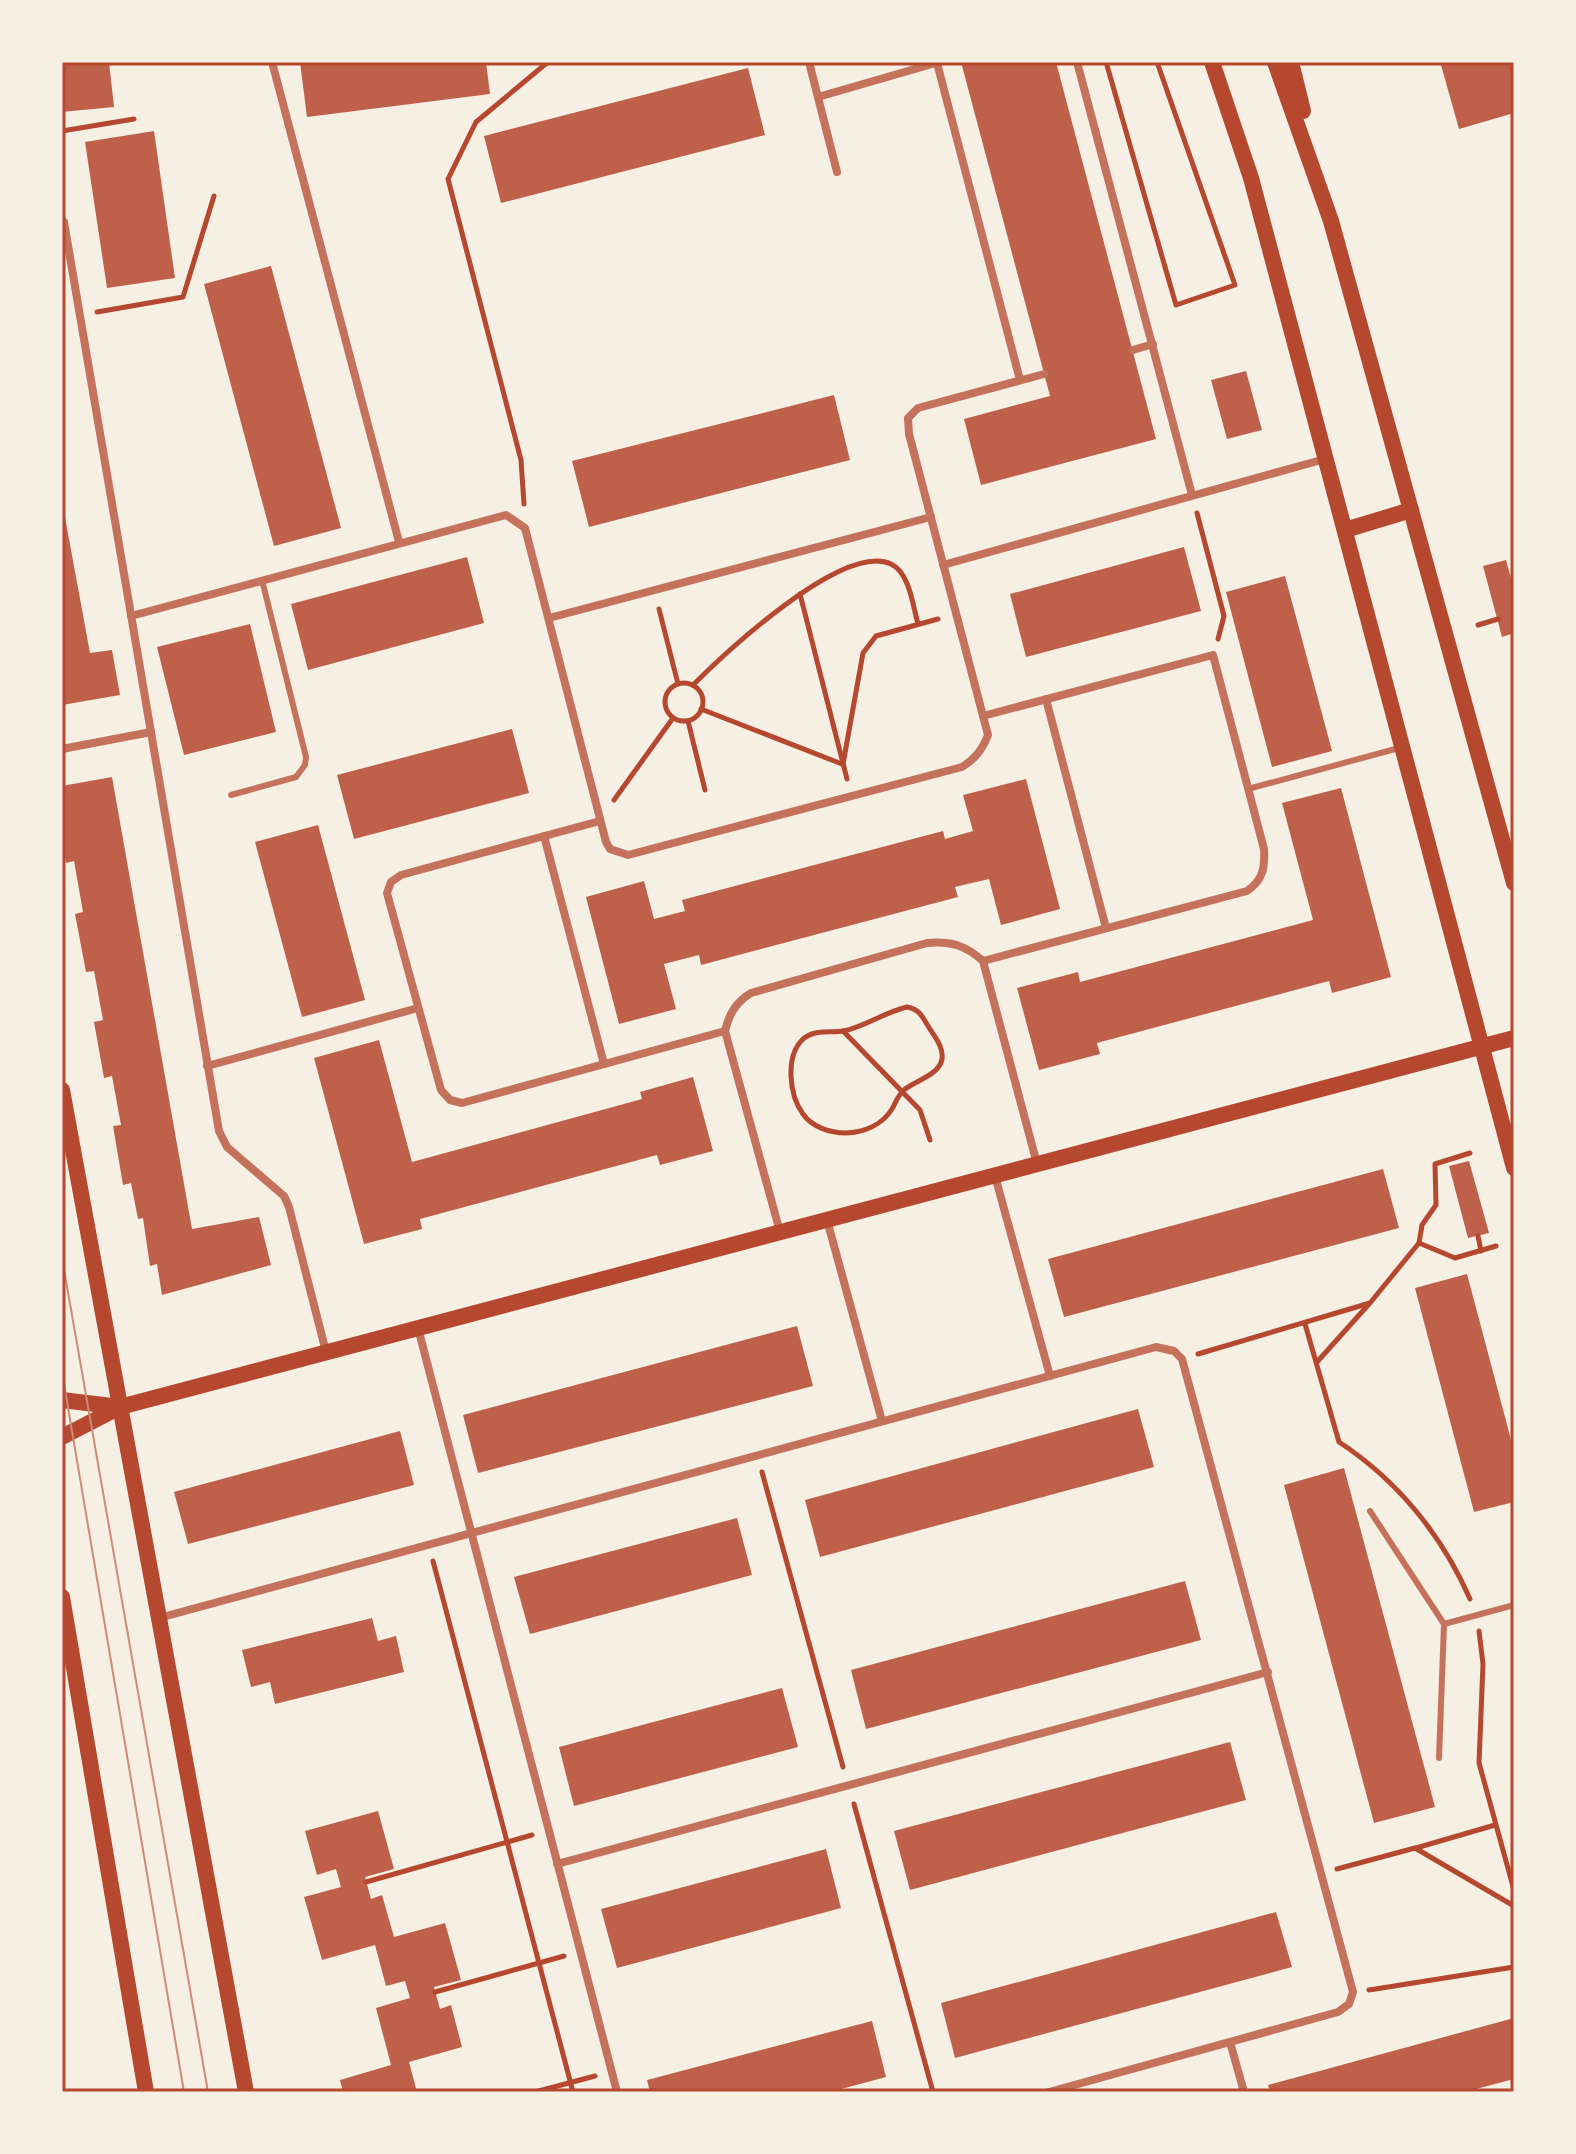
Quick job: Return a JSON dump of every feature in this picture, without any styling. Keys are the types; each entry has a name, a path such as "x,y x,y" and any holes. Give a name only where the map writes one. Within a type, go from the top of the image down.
{"main road":[{"path":"1212,62 1251,178 1514,1168"},
{"path":"1275,62 1331,221"},
{"path":"1291,62 1331,221 1514,883"},
{"path":"1345,530 1411,510"},
{"path":"62,1437 120,1407 1514,1038"},
{"path":"62,1090 246,2092"},
{"path":"62,1400 120,1407"},
{"path":"62,1597 146,2092"}],"street":[{"path":"272,62 399,542"},
{"path":"809,62 837,172"},
{"path":"818,97 938,62 1020,380"},
{"path":"1077,62 1192,495"},
{"path":"62,222 221,1139 275,1187 289,1207 326,1352"},
{"path":"1133,350 1153,344"},
{"path":"131,616 497,516 513,518 525,528 600,821 610,849 628,855 962,767 982,750 988,735 907,426 912,412 918,408 1044,374"},
{"path":"943,565 1325,458"},
{"path":"549,618 931,517"},
{"path":"983,716 1213,655 1264,849 1262,876 1247,891 983,961"},
{"path":"1046,699 1106,928"},
{"path":"62,749 151,732"},
{"path":"600,821 401,875 391,882 387,893 441,1090 450,1100 462,1103 725,1031"},
{"path":"544,836 604,1064"},
{"path":"780,1232 725,1031 734,1008 751,993 927,943 946,941 961,945 983,961 1037,1165"},
{"path":"207,1066 418,1008"},
{"path":"995,1176 1050,1376"},
{"path":"827,1220 882,1421"},
{"path":"418,1328 617,2092"},
{"path":"159,1618 1156,1347 1174,1351 1182,1359 1353,1992 1349,2004 1338,2012 1049,2092"},
{"path":"557,1864 1268,1672"},
{"path":"1230,2042 1244,2092"}],"lane":[{"path":"231,795 296,777 305,765 306,757 262,580"},
{"path":"1248,789 1402,747"},
{"path":"1370,1511 1444,1624 1439,1758"},
{"path":"1444,1624 1514,1605"}],"path":[{"path":"525,528 521,460 448,179 476,122 548,62"},
{"path":"1106,62 1176,305 1235,285 1157,62"},
{"path":"62,131 134,119"},
{"path":"80,315 183,297 214,196"},
{"path":"1192,495 1224,616 1213,655"},
{"path":"693,685 751,630 800,594 850,568 876,561 891,564 901,572 918,624 876,636 863,653 843,764"},
{"path":"800,594 843,764"},
{"path":"659,609 678,684"},
{"path":"1478,625 1498,619"},
{"path":"678,684 693,685 703,698 698,715 688,721 673,718 665,708 668,690 678,684"},
{"path":"701,709 843,764"},
{"path":"600,821 673,718"},
{"path":"688,721 705,790"},
{"path":"913,1008 920,1012 943,1056 934,1072 902,1091 879,1124 865,1130 837,1133 812,1123 803,1114 795,1094 791,1068 794,1054 805,1038 813,1034 843,1031 900,1009 913,1008"},
{"path":"843,1031 920,1110 930,1140"},
{"path":"1316,1363 1419,1243 1422,1225 1436,1205 1435,1164 1470,1153"},
{"path":"1478,1236 1481,1251"},
{"path":"1419,1243 1455,1258 1496,1246"},
{"path":"1182,1359 1370,1303"},
{"path":"429,1544 573,2092"},
{"path":"1322,1872 1495,1825"},
{"path":"366,1882 549,1830"},
{"path":"1415,1848 1514,1906"},
{"path":"435,1992 580,1952"},
{"path":"1353,1992 1514,1967"},
{"path":"535,2092 611,2071"}],"building":[{"path":"62,62 109,62 114,107 62,112"},
{"path":"300,62 486,62 490,94 307,117"},
{"path":"961,62 1056,62 1156,439 981,485 964,419 1050,396"},
{"path":"1450,62 1514,62 1514,113 1459,129 1441,65"},
{"path":"748,68 765,135 501,203 484,136"},
{"path":"154,131 175,278 107,288 85,142"},
{"path":"271,266 341,528 274,546 204,284"},
{"path":"1246,371 1262,430 1227,439 1211,380"},
{"path":"834,395 850,460 589,527 572,461"},
{"path":"62,501 90,653 112,650 120,695 62,705"},
{"path":"1184,547 1201,611 1026,657 1010,594"},
{"path":"467,557 484,623 308,670 291,604"},
{"path":"1506,560 1514,589 1514,633 1502,637 1483,566"},
{"path":"1285,576 1332,751 1272,767 1226,592"},
{"path":"250,624 276,732 184,755 157,647"},
{"path":"512,729 529,793 354,839 337,775"},
{"path":"112,777 192,1229 259,1217 271,1265 162,1295 157,1264 150,1266 143,1218 138,1219 131,1183 123,1185 113,1126 121,1125 112,1076 104,1078 94,1022 103,1020 94,971 86,972 75,914 83,912 74,861 66,863 62,838 62,786"},
{"path":"1026,779 1060,909 1001,925 989,879 955,887 958,897 701,965 699,955 664,964 676,1009 619,1024 586,897 644,881 654,919 685,911 682,900 943,831 945,839 973,831 963,795"},
{"path":"1341,788 1391,977 1332,993 1329,981 1097,1043 1100,1054 1039,1070 1017,988 1078,972 1080,982 1313,920 1282,803"},
{"path":"318,825 365,1000 302,1017 255,842"},
{"path":"379,1040 412,1162 642,1099 640,1092 693,1077 713,1151 660,1165 657,1155 420,1219 422,1229 364,1244 314,1058"},
{"path":"1469,1161 1489,1233 1468,1238 1449,1166"},
{"path":"1383,1169 1399,1228 1064,1317 1048,1259"},
{"path":"1467,1274 1514,1451 1514,1502 1474,1512 1415,1288"},
{"path":"797,1326 813,1386 478,1473 463,1415"},
{"path":"1138,1409 1154,1467 820,1557 805,1500"},
{"path":"400,1431 414,1485 188,1544 174,1492"},
{"path":"1344,1468 1435,1807 1374,1823 1284,1485"},
{"path":"737,1518 752,1575 530,1634 514,1577"},
{"path":"1185,1581 1201,1640 866,1729 851,1670"},
{"path":"372,1618 378,1641 396,1636 404,1672 275,1704 270,1682 251,1687 242,1650"},
{"path":"782,1688 798,1747 574,1806 559,1747"},
{"path":"1230,1742 1246,1800 910,1890 894,1831"},
{"path":"378,1811 394,1869 365,1877 371,1899 382,1895 394,1937 445,1923 461,1980 434,1987 440,2009 451,2005 462,2047 409,2062 417,2092 343,2092 340,2080 391,2065 376,2008 410,1998 405,1981 386,1986 375,1945 322,1960 304,1897 341,1887 336,1869 317,1875 305,1831"},
{"path":"826,1849 841,1908 617,1968 601,1909"},
{"path":"1276,1912 1292,1967 955,2058 941,2003"},
{"path":"1514,2018 1514,2079 1465,2092 1270,2092 1268,2085"},
{"path":"872,2021 886,2077 830,2092 650,2092 647,2080"}],"tram line":[{"path":"62,1258 208,2092"},
{"path":"62,1372 184,2092"}]}
